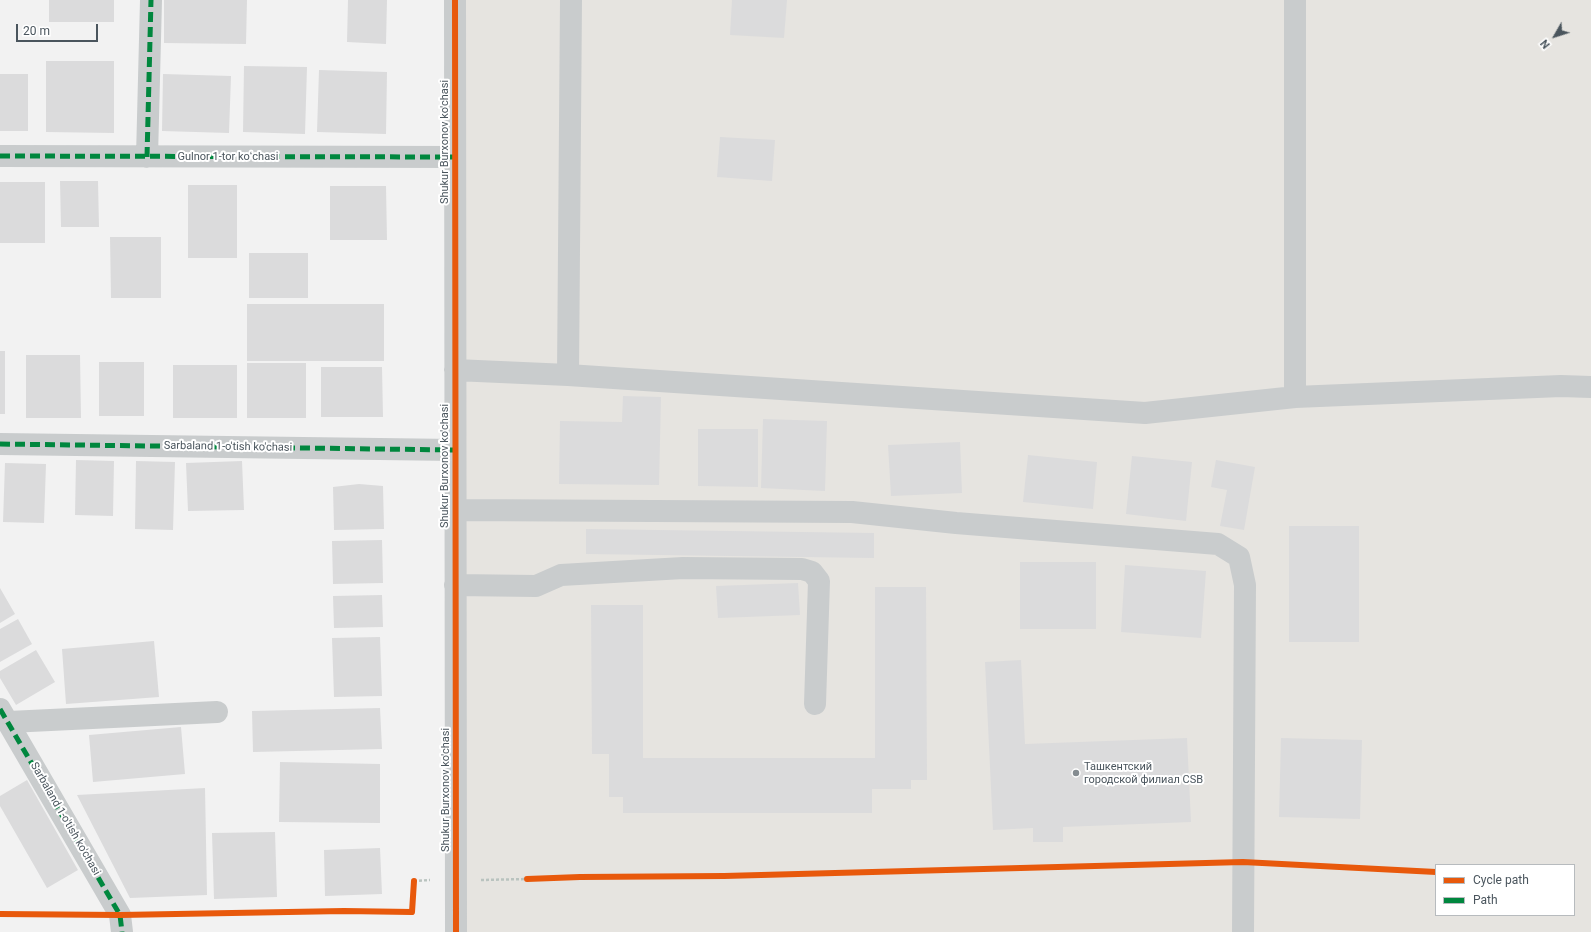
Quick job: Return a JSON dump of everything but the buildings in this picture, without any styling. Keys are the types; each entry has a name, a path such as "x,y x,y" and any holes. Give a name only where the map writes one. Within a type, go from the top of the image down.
{"street":[{"path":"147,157 151,0"},
{"name":"Shukur Burxonov ko'chasi","path":"455,0 456,932"},
{"path":"568,374 571,0"},
{"path":"1295,0 1295,397"},
{"name":"Gulnor 1-tor koʻchasi","path":"0,156 455,157"},
{"path":"455,370 568,374 1145,413 1295,397 1561,386 1591,387"},
{"name":"Sarbaland 1-o'tish ko'chasi","path":"0,444 455,450"},
{"path":"455,510 852,512 956,523 1218,544 1239,557 1245,585 1243,932"},
{"path":"455,585 536,586 561,575 683,568 802,569 812,572 819,581 816,704"},
{"path":"4,716 218,712"},
{"name":"Sarbaland 1-o'tish ko'chasi","path":"4,716 120,915 122,932"}],"path":[{"path":"527,879 534,879"},
{"path":"414,881 414,889"}],"shaded area":[{"path":"455,0 1591,0 1591,932 456,932"}],"marked path":[{"path":"147,157 151,0"},
{"path":"0,156 455,157"},
{"path":"0,444 455,450"},
{"path":"0,709 120,915 122,932"}],"cycle path":[{"path":"455,0 456,932"},
{"path":"527,879 724,876 1243,862 1435,872"},
{"path":"0,914 120,915 344,911 412,912 414,881"}],"place":[{"name":"Ташкентский городской филиал CSB","path":"1076,773"}]}
